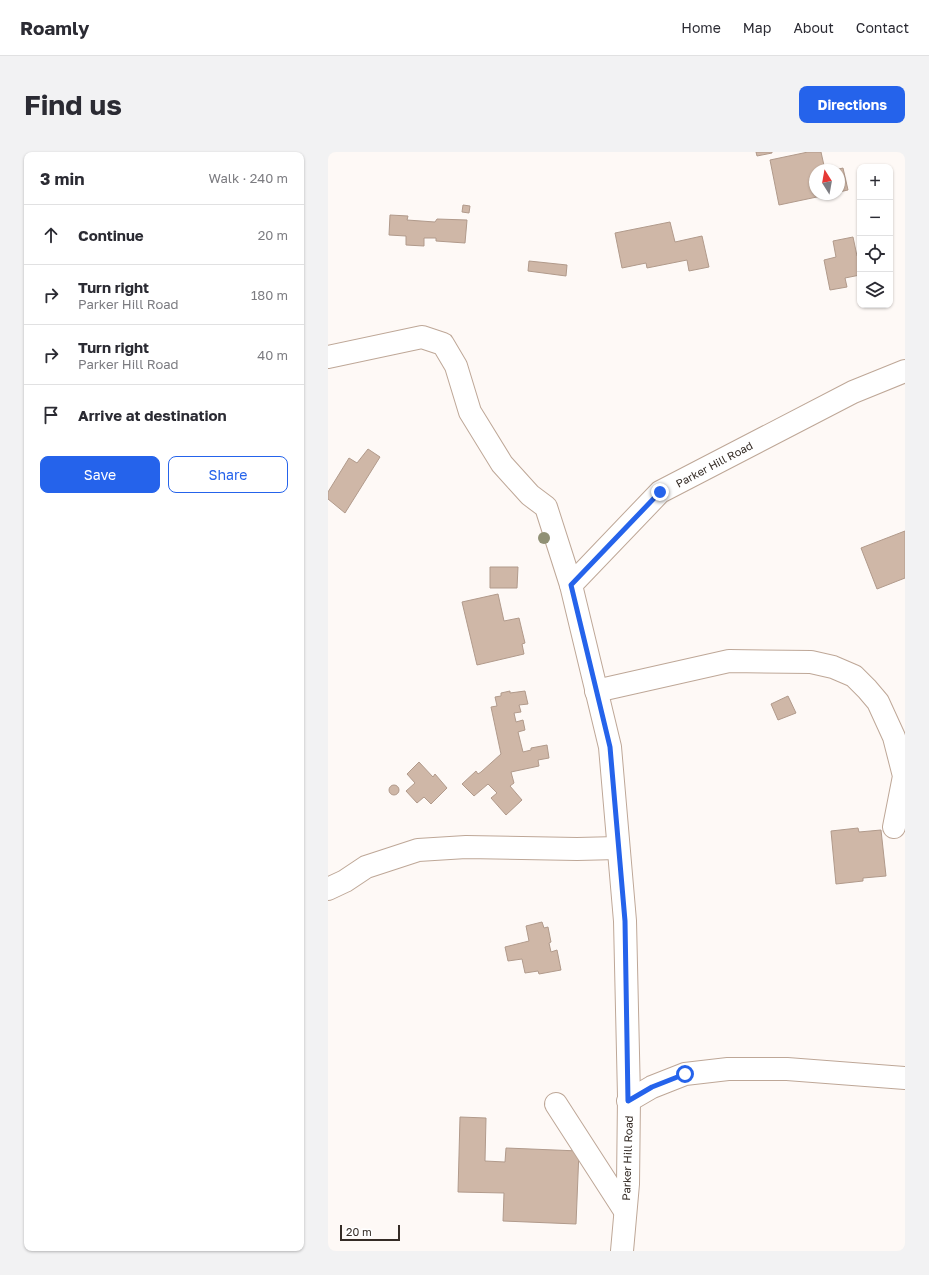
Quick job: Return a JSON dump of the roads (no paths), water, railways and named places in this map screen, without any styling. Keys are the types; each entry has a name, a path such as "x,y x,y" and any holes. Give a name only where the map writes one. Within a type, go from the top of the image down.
{"street":[{"path":"328,357 422,337 442,344 456,366 470,412 502,464 530,495 546,507 571,585"},
{"name":"Parker Hill Road","path":"622,1251 628,1184 625,921 610,747 571,585 660,492 853,392 905,371"},
{"path":"596,691 729,661 811,662 833,667 854,676 878,702 894,737 904,776 894,827"},
{"path":"328,889 345,881 366,867 418,850 466,847 618,848"},
{"path":"628,1101 652,1087 685,1074 728,1068 787,1069 905,1078"},
{"path":"556,1104 625,1211"}]}
